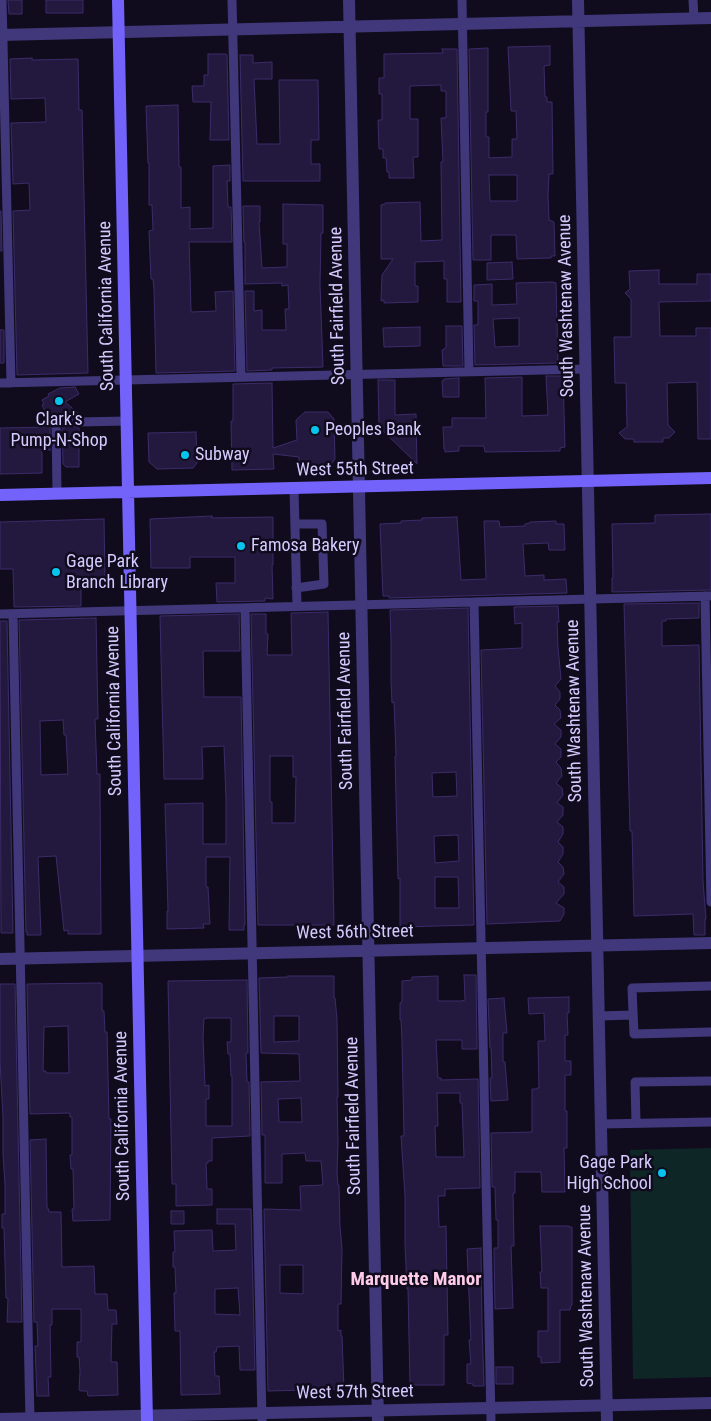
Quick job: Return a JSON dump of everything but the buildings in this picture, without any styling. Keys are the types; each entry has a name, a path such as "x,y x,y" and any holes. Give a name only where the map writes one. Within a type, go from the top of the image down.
{"street":[{"name":"South California Avenue","path":"118,0 147,1418"},
{"name":"South Fairfield Avenue","path":"349,0 378,1416"},
{"name":"South Washtenaw Avenue","path":"578,0 607,1421"},
{"path":"1,35 711,18"},
{"name":"West 55th Street","path":"0,494 294,489 711,478"},
{"name":"West 56th Street","path":"0,959 711,943"},
{"name":"West 57th Street","path":"0,1419 378,1416 491,1408 711,1403"}],"lane":[{"path":"2,0 1,35 11,382"},
{"path":"232,0 241,377"},
{"path":"462,0 469,372"},
{"path":"694,0 694,19"},
{"path":"0,383 586,369"},
{"path":"78,422 127,421"},
{"path":"56,493 56,423 62,422"},
{"path":"294,489 297,606"},
{"path":"295,524 322,524 324,584 296,588"},
{"path":"0,614 708,596 711,902"},
{"path":"474,602 491,1421"},
{"path":"245,608 262,1417"},
{"path":"13,614 30,1420"},
{"path":"711,986 632,988 634,1034 711,1032"},
{"path":"599,1016 633,1015"},
{"path":"636,1124 635,1082 711,1081"},
{"path":"601,1124 711,1122"}],"green space":[{"path":"711,1148 711,1377 633,1379 630,1150"}],"place":[{"name":"Clark's Pump-N-Shop","path":"59,401"},
{"name":"Peoples Bank","path":"315,430"},
{"name":"Subway","path":"185,455"},
{"name":"Famosa Bakery","path":"241,546"},
{"name":"Gage Park Branch Library","path":"56,572"},
{"name":"Gage Park High School","path":"662,1173"}],"district":[{"name":"Marquette Manor","path":"416,1280"}]}
